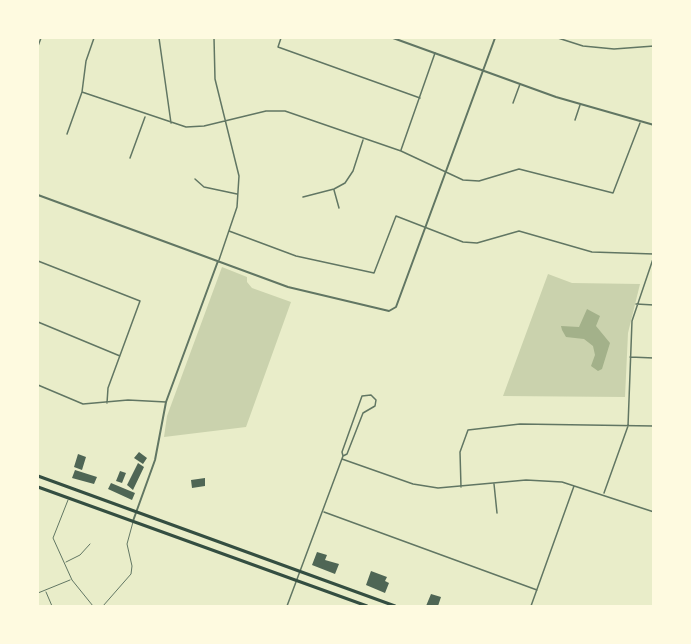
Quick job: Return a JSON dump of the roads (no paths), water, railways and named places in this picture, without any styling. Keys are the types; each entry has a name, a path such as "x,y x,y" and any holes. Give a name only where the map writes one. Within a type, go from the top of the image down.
{"main road":[{"path":"38,476 395,606"},
{"path":"38,487 367,606"}],"street":[{"path":"38,44 41,38"},
{"path":"68,134 82,92 86,61 94,38"},
{"path":"159,38 171,124"},
{"path":"134,522 155,460 166,402 237,207 236,154 215,79 214,38"},
{"path":"281,38 278,47 420,98"},
{"path":"393,38 520,84 654,125"},
{"path":"38,195 311,294 351,300 381,311 389,311 396,307 495,38"},
{"path":"558,38 583,46 614,49 654,46"},
{"path":"401,151 435,53"},
{"path":"513,103 520,84"},
{"path":"82,92 171,124 186,127 204,126 266,111 285,111 401,151 463,180 479,181 519,169 613,193 640,121"},
{"path":"575,120 580,104"},
{"path":"130,158 146,115"},
{"path":"303,197 334,189 345,183 364,138"},
{"path":"195,179 204,187 238,194"},
{"path":"334,189 339,208"},
{"path":"229,231 296,256 374,273 396,216 463,242 477,243 519,231 592,252 654,255 635,304 629,357 628,426 604,494"},
{"path":"38,261 140,301 108,388 107,404"},
{"path":"635,304 654,305"},
{"path":"38,322 94,347 121,356"},
{"path":"629,357 654,358"},
{"path":"38,385 83,404 107,404 128,400 166,402"},
{"path":"287,606 343,457 347,454 363,413 375,406 376,400 371,395 362,396 342,452 343,457"},
{"path":"461,487 460,453 468,430 520,424 654,426"},
{"path":"343,457 418,485 438,488 549,480 575,485 654,512"},
{"path":"494,483 497,513"},
{"path":"531,606 575,485"},
{"path":"322,511 537,590"}],"lane":[{"path":"68,498 52,538 72,580 93,606"},
{"path":"103,606 131,574 132,566 127,544 134,522"},
{"path":"64,563 80,555 90,544"},
{"path":"38,593 72,580"},
{"path":"45,590 51,606"}]}
